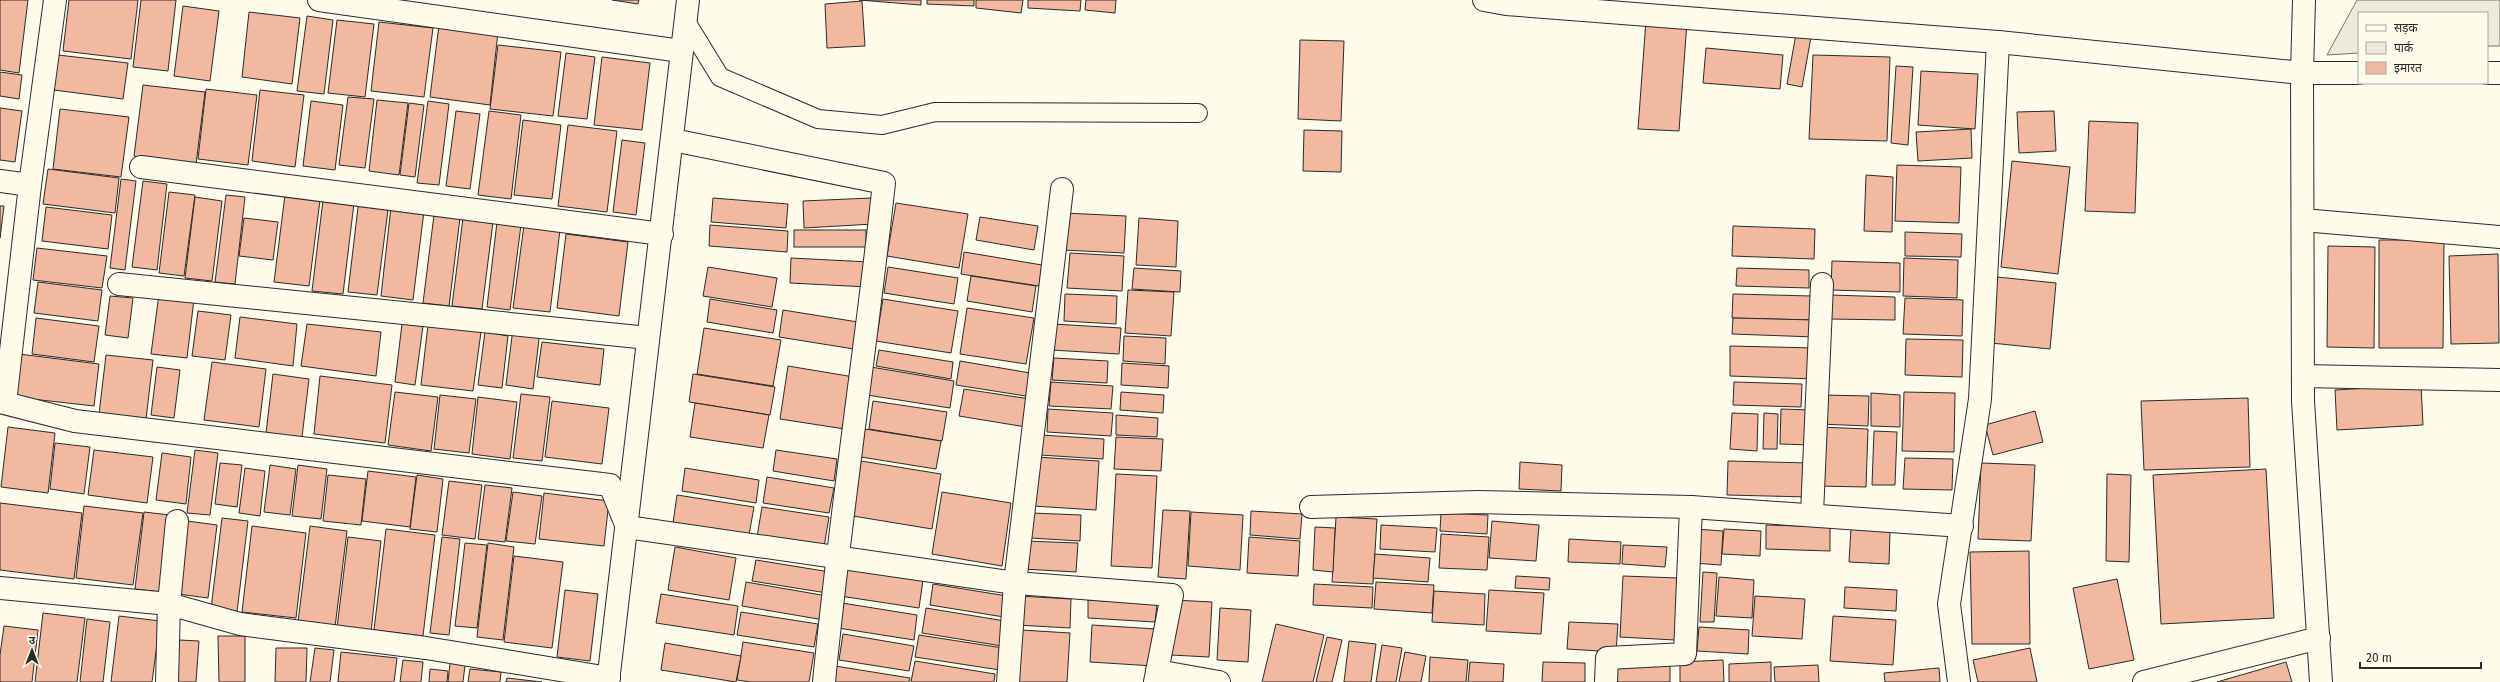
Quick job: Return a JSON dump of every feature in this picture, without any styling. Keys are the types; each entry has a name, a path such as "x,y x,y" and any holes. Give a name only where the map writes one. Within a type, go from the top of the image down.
{"street":[{"path":"55,0 2,402 75,421 610,485 627,528"},
{"path":"320,0 680,50"},
{"path":"1484,0 1506,4 1998,42 2302,73 2358,73"},
{"path":"2304,0 2302,73 2303,376 2321,682"},
{"path":"0,588 168,604 240,624 426,648 608,680 673,140 680,50 687,10"},
{"path":"1958,682 1949,604 1980,399 1998,42"},
{"path":"2488,73 2500,73"},
{"path":"673,140 884,183 870,308 836,558 824,682"},
{"path":"141,167 662,234"},
{"path":"0,181 30,185"},
{"path":"1008,682 1015,583 1062,189"},
{"path":"2302,220 2500,237"},
{"path":"119,284 648,338"},
{"path":"1812,514 1822,284"},
{"path":"2303,376 2500,380"},
{"path":"1311,507 1478,502 1691,507 1812,514 1962,526"},
{"path":"1606,682 1607,658 1685,654 1691,507"},
{"path":"167,682 168,604 177,521"},
{"path":"627,528 1015,583 1172,595 1156,677 1219,682"},
{"path":"2144,682 2319,638"}],"lane":[{"path":"687,10 720,77 818,119 882,125 935,112 1198,113"}],"green space":[{"path":"2357,0 2500,0 2500,46 2488,46 2488,12 2358,12 2358,53 2327,55"}],"building":[{"path":"0,0 28,0 19,73 0,70"},
{"path":"69,0 138,0 131,59 63,51"},
{"path":"141,0 176,0 168,71 133,67"},
{"path":"612,0 639,0 638,4"},
{"path":"859,0 921,0 921,5"},
{"path":"927,0 974,0 974,6 927,4"},
{"path":"976,0 1023,0 1021,13 976,8"},
{"path":"1028,0 1081,0 1080,11 1028,8"},
{"path":"1086,0 1116,0 1115,13 1085,10"},
{"path":"862,1 865,46 827,48 825,4"},
{"path":"183,6 219,11 210,81 174,76"},
{"path":"249,12 300,18 292,84 242,77"},
{"path":"307,16 333,20 324,94 297,91"},
{"path":"337,20 374,24 365,97 328,93"},
{"path":"1646,20 1687,22 1679,131 1638,129"},
{"path":"379,22 433,28 424,97 371,91"},
{"path":"439,25 498,32 490,105 430,97"},
{"path":"1796,34 1811,37 1802,87 1787,84"},
{"path":"1300,40 1344,41 1341,121 1298,119"},
{"path":"498,45 561,52 553,116 490,109"},
{"path":"1706,48 1783,55 1780,89 1703,83"},
{"path":"566,53 595,57 587,119 558,116"},
{"path":"58,55 128,63 123,99 54,90"},
{"path":"1813,55 1890,57 1887,141 1809,139"},
{"path":"602,57 650,63 642,130 594,125"},
{"path":"1896,66 1913,67 1908,145 1891,143"},
{"path":"1921,71 1978,74 1975,129 1918,125"},
{"path":"0,72 22,75 19,99 0,96"},
{"path":"143,85 205,92 196,164 134,156"},
{"path":"206,89 257,95 248,165 198,159"},
{"path":"260,90 304,95 295,167 252,161"},
{"path":"348,97 374,99 365,168 339,165"},
{"path":"377,100 408,103 399,175 369,171"},
{"path":"311,101 343,105 335,170 303,166"},
{"path":"428,101 449,104 439,185 417,183"},
{"path":"409,103 424,105 415,177 400,175"},
{"path":"0,108 22,111 15,162 0,160"},
{"path":"60,109 129,117 121,177 53,169"},
{"path":"456,111 480,114 470,189 446,186"},
{"path":"489,111 521,115 511,199 478,195"},
{"path":"2054,111 2056,151 2019,153 2017,112"},
{"path":"523,120 561,125 552,199 514,195"},
{"path":"2089,121 2138,123 2135,213 2085,211"},
{"path":"568,125 617,131 607,212 558,206"},
{"path":"1971,129 1972,158 1918,161 1916,132"},
{"path":"1304,130 1342,131 1341,172 1303,171"},
{"path":"622,140 645,143 636,215 613,212"},
{"path":"2012,161 2070,167 2058,274 2001,267"},
{"path":"1897,165 1961,167 1959,223 1895,221"},
{"path":"48,169 119,178 115,213 43,204"},
{"path":"1866,175 1893,177 1892,232 1864,231"},
{"path":"121,179 136,181 125,270 110,268"},
{"path":"143,181 167,184 157,270 132,267"},
{"path":"169,192 195,195 184,276 159,273"},
{"path":"324,192 355,195 343,294 312,291"},
{"path":"226,195 245,197 235,284 215,282"},
{"path":"285,195 320,200 309,286 274,282"},
{"path":"195,197 222,201 212,281 185,278"},
{"path":"713,198 788,204 786,228 711,222"},
{"path":"871,198 873,224 804,228 803,201"},
{"path":"359,199 389,202 377,295 348,292"},
{"path":"896,203 968,214 959,268 887,256"},
{"path":"0,206 4,206 0,238"},
{"path":"46,207 112,215 108,249 42,241"},
{"path":"391,207 424,211 413,300 381,296"},
{"path":"435,207 461,210 449,306 423,303"},
{"path":"1065,213 1126,216 1124,253 1063,250"},
{"path":"980,217 1038,226 1034,250 976,240"},
{"path":"244,218 278,222 273,260 239,256"},
{"path":"463,218 493,222 482,309 452,306"},
{"path":"1139,218 1178,221 1176,267 1136,265"},
{"path":"497,222 521,225 510,310 487,307"},
{"path":"524,225 560,230 550,312 513,308"},
{"path":"710,225 788,231 787,252 709,246"},
{"path":"1733,226 1815,229 1814,259 1732,256"},
{"path":"794,230 866,230 866,247 794,247"},
{"path":"1905,232 1962,234 1961,257 1905,256"},
{"path":"566,234 628,242 619,316 557,308"},
{"path":"2379,240 2444,240 2443,348 2379,348"},
{"path":"2328,246 2375,247 2374,348 2327,347"},
{"path":"37,248 107,256 102,288 33,280"},
{"path":"964,252 1042,265 1039,286 961,274"},
{"path":"1070,253 1124,256 1122,291 1067,288"},
{"path":"2498,254 2499,343 2451,344 2449,256"},
{"path":"791,258 869,262 868,287 790,283"},
{"path":"1904,258 1958,260 1957,298 1903,296"},
{"path":"1832,261 1900,263 1900,292 1831,290"},
{"path":"708,267 777,278 772,307 703,296"},
{"path":"888,267 958,278 954,304 884,293"},
{"path":"1134,268 1181,271 1180,292 1132,289"},
{"path":"1737,268 1809,270 1809,288 1736,286"},
{"path":"971,276 1036,286 1032,312 967,301"},
{"path":"1997,277 2056,283 2050,349 1991,343"},
{"path":"38,282 102,290 98,321 34,313"},
{"path":"1128,290 1174,292 1171,336 1125,333"},
{"path":"159,294 194,299 187,358 151,354"},
{"path":"1065,294 1117,296 1116,324 1064,321"},
{"path":"1733,294 1812,296 1811,320 1732,318"},
{"path":"1830,295 1895,297 1895,320 1829,319"},
{"path":"110,296 133,298 128,338 105,335"},
{"path":"1905,298 1963,300 1962,336 1903,334"},
{"path":"710,299 777,310 773,333 707,322"},
{"path":"883,299 958,311 951,353 876,341"},
{"path":"967,308 1034,318 1026,364 960,354"},
{"path":"783,310 858,322 854,349 779,337"},
{"path":"198,311 231,315 225,360 192,356"},
{"path":"240,317 297,324 293,366 235,358"},
{"path":"36,318 99,326 94,362 32,354"},
{"path":"1733,318 1815,320 1815,337 1732,334"},
{"path":"307,324 381,332 376,376 301,366"},
{"path":"402,324 423,326 415,385 395,382"},
{"path":"1053,324 1121,328 1119,354 1051,350"},
{"path":"428,325 481,332 473,391 421,385"},
{"path":"513,328 540,331 533,389 506,385"},
{"path":"704,328 781,340 773,386 697,374"},
{"path":"485,332 508,336 502,388 478,385"},
{"path":"1124,336 1166,338 1165,364 1123,361"},
{"path":"1906,339 1963,340 1962,377 1905,375"},
{"path":"542,342 604,349 600,385 537,377"},
{"path":"1730,346 1815,348 1814,379 1730,376"},
{"path":"879,350 953,362 951,379 876,366"},
{"path":"19,354 99,364 94,406 14,397"},
{"path":"106,355 153,360 146,419 99,414"},
{"path":"1054,358 1108,361 1107,383 1052,380"},
{"path":"960,361 1036,374 1032,397 956,385"},
{"path":"212,362 266,369 259,427 204,420"},
{"path":"1122,363 1169,366 1168,388 1121,385"},
{"path":"788,366 854,377 845,429 780,419"},
{"path":"157,367 180,370 174,418 151,415"},
{"path":"871,367 954,381 950,408 867,395"},
{"path":"273,374 309,379 302,437 266,433"},
{"path":"693,374 775,387 770,415 689,402"},
{"path":"320,376 392,385 385,443 314,434"},
{"path":"1051,382 1113,386 1111,409 1049,406"},
{"path":"1734,382 1802,384 1801,407 1733,405"},
{"path":"2421,385 2423,425 2337,430 2335,390"},
{"path":"964,389 1030,399 1026,427 959,416"},
{"path":"395,392 438,397 431,451 388,445"},
{"path":"1121,392 1164,395 1163,413 1120,410"},
{"path":"1904,392 1955,393 1954,452 1902,451"},
{"path":"1871,393 1900,395 1900,427 1871,426"},
{"path":"521,394 550,397 542,461 513,458"},
{"path":"440,395 476,399 469,453 434,449"},
{"path":"1822,395 1869,396 1868,426 1820,424"},
{"path":"478,397 517,402 510,459 472,454"},
{"path":"2248,398 2250,467 2144,470 2141,401"},
{"path":"552,401 609,408 602,464 545,457"},
{"path":"873,401 947,412 942,441 869,429"},
{"path":"695,403 769,415 763,448 690,437"},
{"path":"1048,409 1113,413 1111,436 1047,432"},
{"path":"1781,409 1812,410 1811,445 1780,444"},
{"path":"2035,411 2043,442 1993,455 1985,425"},
{"path":"1732,413 1758,414 1757,451 1730,449"},
{"path":"1764,413 1778,414 1777,449 1763,449"},
{"path":"1116,415 1158,418 1157,437 1116,435"},
{"path":"8,427 55,433 48,493 1,487"},
{"path":"1819,427 1868,429 1866,487 1817,486"},
{"path":"865,429 941,441 936,469 861,457"},
{"path":"1874,431 1897,432 1895,485 1872,485"},
{"path":"1041,435 1104,439 1103,459 1040,455"},
{"path":"1116,437 1163,439 1161,471 1114,469"},
{"path":"55,443 90,447 84,494 50,489"},
{"path":"94,450 153,457 147,503 88,495"},
{"path":"195,450 218,453 210,515 187,513"},
{"path":"776,450 837,459 834,481 773,471"},
{"path":"162,453 191,457 186,504 156,500"},
{"path":"1036,457 1099,461 1096,510 1033,506"},
{"path":"1905,458 1953,459 1952,490 1903,489"},
{"path":"861,461 941,474 932,529 853,516"},
{"path":"1728,461 1810,463 1809,497 1727,495"},
{"path":"1520,462 1562,465 1561,491 1519,489"},
{"path":"220,463 242,465 237,507 215,504"},
{"path":"1981,463 2035,465 2031,541 1978,539"},
{"path":"270,465 296,469 290,515 264,512"},
{"path":"298,465 327,469 321,519 292,516"},
{"path":"245,468 265,471 260,516 239,513"},
{"path":"685,468 759,480 756,503 682,491"},
{"path":"2266,469 2274,618 2161,624 2153,475"},
{"path":"368,471 416,477 410,527 362,521"},
{"path":"1116,474 1157,476 1152,568 1111,566"},
{"path":"2107,474 2131,475 2129,562 2106,561"},
{"path":"328,475 366,479 361,525 323,521"},
{"path":"417,475 443,479 437,532 410,529"},
{"path":"767,477 834,488 829,513 763,503"},
{"path":"449,481 482,485 475,539 442,535"},
{"path":"485,485 512,488 505,542 478,539"},
{"path":"513,492 542,496 535,544 506,541"},
{"path":"942,492 1011,503 1002,566 932,554"},
{"path":"544,493 609,501 604,546 539,539"},
{"path":"677,495 754,507 749,535 673,523"},
{"path":"0,503 82,513 74,579 0,570"},
{"path":"84,506 143,513 133,585 76,578"},
{"path":"762,507 829,517 824,547 757,537"},
{"path":"1163,510 1190,511 1186,579 1158,577"},
{"path":"1251,511 1302,514 1300,539 1250,535"},
{"path":"144,512 170,515 161,592 135,589"},
{"path":"1191,512 1243,515 1240,570 1188,566"},
{"path":"1032,513 1081,515 1080,541 1031,538"},
{"path":"1441,513 1488,515 1487,534 1440,531"},
{"path":"1336,517 1377,519 1373,584 1332,582"},
{"path":"222,518 248,521 237,612 211,609"},
{"path":"187,521 217,525 208,598 178,594"},
{"path":"1492,521 1539,525 1536,561 1489,558"},
{"path":"1381,525 1437,528 1435,552 1380,549"},
{"path":"1766,525 1830,527 1830,551 1766,549"},
{"path":"252,526 306,533 296,618 242,612"},
{"path":"310,526 347,531 335,627 298,622"},
{"path":"1315,527 1335,528 1333,572 1313,570"},
{"path":"1851,528 1890,531 1889,564 1849,562"},
{"path":"386,529 435,535 423,636 374,630"},
{"path":"1695,529 1723,531 1721,565 1693,563"},
{"path":"1724,529 1761,531 1760,556 1722,554"},
{"path":"1441,534 1489,537 1487,570 1439,568"},
{"path":"348,537 381,541 371,632 337,628"},
{"path":"442,537 460,539 449,635 430,633"},
{"path":"1249,537 1300,541 1298,576 1247,573"},
{"path":"1569,539 1621,542 1620,564 1568,562"},
{"path":"1024,541 1078,543 1076,572 1023,569"},
{"path":"465,543 487,545 477,628 455,626"},
{"path":"488,543 514,547 503,640 477,637"},
{"path":"1623,545 1667,547 1665,567 1622,564"},
{"path":"675,547 736,558 729,600 668,590"},
{"path":"2029,551 2030,644 1972,644 1970,552"},
{"path":"1375,554 1430,558 1428,582 1373,578"},
{"path":"514,556 563,562 552,648 504,642"},
{"path":"756,560 830,572 827,593 752,581"},
{"path":"844,567 923,580 919,608 840,596"},
{"path":"1703,572 1717,573 1714,622 1700,622"},
{"path":"1516,576 1550,578 1549,590 1515,588"},
{"path":"1623,576 1678,578 1675,640 1620,637"},
{"path":"1719,577 1754,580 1752,618 1716,616"},
{"path":"2117,579 2134,660 2089,669 2073,588"},
{"path":"746,582 827,596 824,620 742,606"},
{"path":"1376,582 1434,585 1432,613 1374,609"},
{"path":"933,584 1007,596 1004,617 930,605"},
{"path":"1314,584 1373,587 1372,608 1313,605"},
{"path":"1845,587 1897,590 1896,611 1844,608"},
{"path":"565,590 598,594 590,661 557,657"},
{"path":"1489,590 1544,593 1541,634 1486,631"},
{"path":"1434,591 1485,594 1484,625 1432,622"},
{"path":"661,594 738,606 734,635 656,623"},
{"path":"1019,596 1071,599 1070,628 1017,625"},
{"path":"1755,596 1805,599 1802,639 1752,636"},
{"path":"1088,600 1157,604 1155,622 1088,618"},
{"path":"1174,600 1212,602 1209,657 1171,655"},
{"path":"842,603 917,615 914,640 838,628"},
{"path":"926,608 1005,621 1002,646 922,633"},
{"path":"1220,608 1251,610 1248,662 1217,660"},
{"path":"741,612 818,624 814,647 737,635"},
{"path":"43,613 85,618 77,682 35,682"},
{"path":"119,616 160,621 152,682 111,682"},
{"path":"1833,616 1896,620 1893,665 1830,661"},
{"path":"87,619 110,622 103,682 80,682"},
{"path":"1569,622 1618,624 1616,652 1567,649"},
{"path":"1276,624 1324,635 1313,682 1262,682"},
{"path":"1092,625 1157,629 1154,666 1090,662"},
{"path":"4,626 38,630 32,682 0,682 0,655"},
{"path":"1699,627 1749,630 1748,654 1697,651"},
{"path":"1021,630 1070,633 1067,682 1018,682"},
{"path":"843,634 914,646 909,671 839,660"},
{"path":"919,635 1003,648 1000,670 915,657"},
{"path":"218,636 245,636 245,682 219,682"},
{"path":"1327,637 1342,640 1332,682 1316,682"},
{"path":"179,640 199,641 196,682 177,682"},
{"path":"1349,641 1376,644 1371,682 1344,682"},
{"path":"743,642 814,653 809,682 751,682 737,680"},
{"path":"665,643 741,656 736,682 661,670"},
{"path":"1382,645 1402,648 1396,682 1376,682"},
{"path":"276,648 307,648 306,682 275,682"},
{"path":"315,648 334,650 330,682 310,682"},
{"path":"2030,648 2037,682 1978,682 1973,660"},
{"path":"341,652 397,658 394,682 338,682"},
{"path":"1405,652 1426,656 1421,682 1399,682"},
{"path":"1430,657 1468,660 1466,682 1429,682"},
{"path":"403,660 423,662 421,682 400,682"},
{"path":"1723,660 1724,682 1680,682 1680,662"},
{"path":"915,661 995,674 994,682 911,682"},
{"path":"1470,662 1504,664 1503,682 1468,682"},
{"path":"1543,662 1585,663 1585,682 1542,682"},
{"path":"1616,662 1670,662 1670,682 1616,682"},
{"path":"1771,662 1771,682 1729,682 1729,664"},
{"path":"2286,662 2292,682 2217,682"},
{"path":"450,663 465,665 463,682 448,682"},
{"path":"1818,665 1819,682 1775,682 1774,667"},
{"path":"835,666 910,678 909,682 833,682"},
{"path":"1939,668 1940,682 1885,682 1884,673"},
{"path":"430,669 448,671 447,682 429,682"},
{"path":"470,669 501,672 500,682 468,682"},
{"path":"507,678 542,682 506,682"}]}
